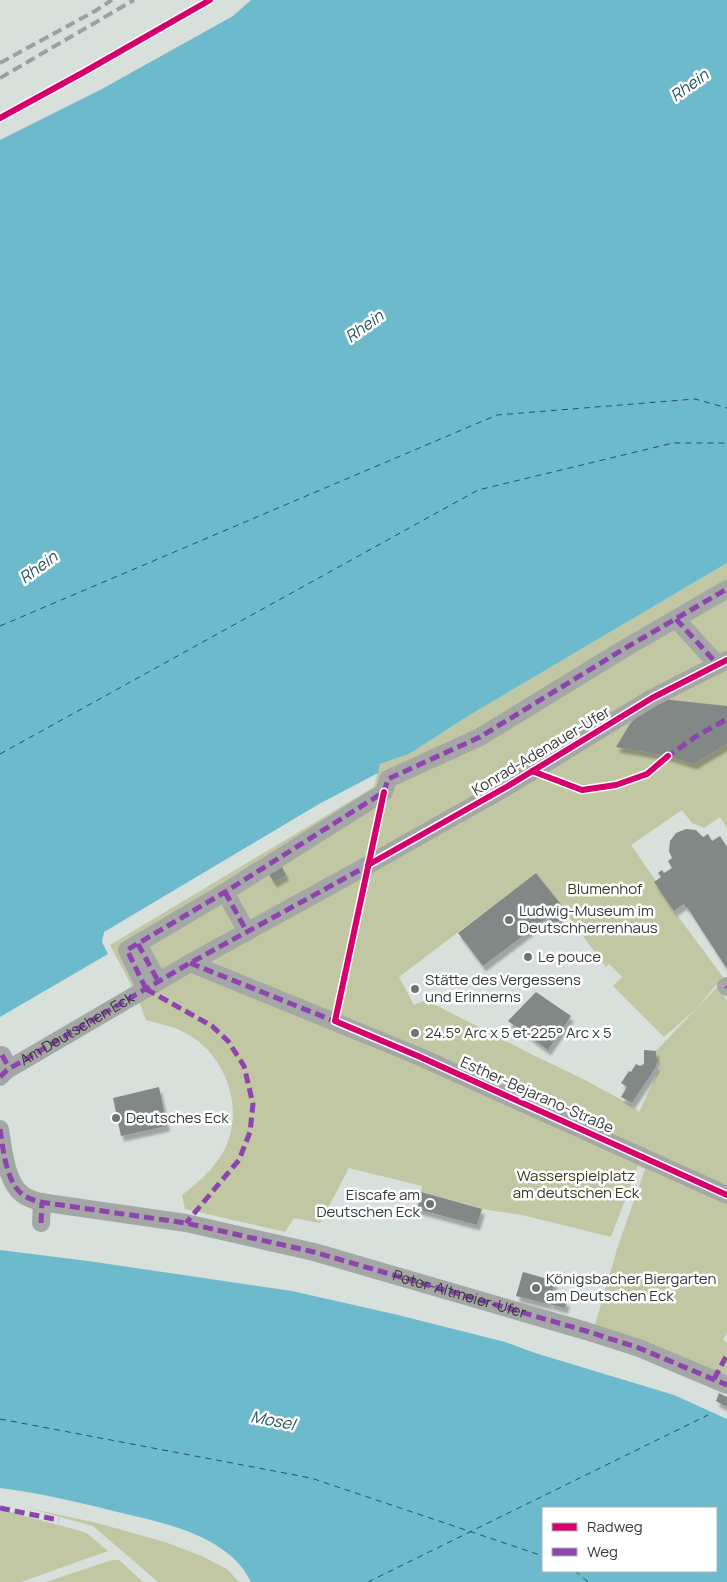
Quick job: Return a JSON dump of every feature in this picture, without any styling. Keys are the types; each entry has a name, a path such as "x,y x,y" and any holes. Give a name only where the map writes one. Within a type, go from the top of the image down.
{"street":[{"path":"152,985 138,944 384,792 388,779 480,737 622,650 727,589"},
{"name":"Konrad-Adenauer-Ufer","path":"152,985 190,962 508,786 652,698 723,663 676,619"},
{"path":"225,892 247,932"},
{"name":"Esther-Bejarano-Straße","path":"190,962 418,1056 727,1195"},
{"name":"Am Deutschen Eck","path":"4,1067 152,985"},
{"path":"0,1129 10,1178 21,1194 42,1202 41,1223"},
{"name":"Peter-Altmeier-Ufer","path":"42,1202 186,1223 314,1252 639,1348 727,1385"}],"green space":[{"path":"727,563 727,828 720,817 704,828 692,823 682,810 631,845 674,911 723,977 695,1010 664,1037 613,986 622,977 609,964 606,967 536,873 399,977 414,1005 426,1000 587,1081 631,1105 639,1112 660,1067 656,1062 656,1051 718,986 727,1001 727,1333 723,1340 727,1343 727,1381 594,1328 618,1246 645,1169 638,1166 611,1237 522,1215 482,1209 421,1192 422,1186 349,1168 320,1223 294,1218 285,1232 185,1209 182,1195 202,1179 214,1166 227,1144 233,1113 228,1083 221,1068 202,1044 179,1030 146,1020 136,994 110,945 374,787 380,764 409,754 468,716"},
{"path":"28,1508 97,1523 165,1542 204,1557 227,1569 239,1582 158,1582 93,1526"},
{"path":"0,1510 81,1531 88,1534 108,1551 21,1582 0,1582"},
{"path":"112,1560 119,1560 143,1582 46,1582"}],"water":[{"name":"Rhein","path":"251,0 727,0 727,563 468,716 409,754 380,764 378,773 319,804 104,932 102,942 108,954 0,1017 0,140 102,89 233,16"},
{"name":"Mosel","path":"0,1250 292,1291 398,1315 505,1342 535,1353 674,1395 727,1419 727,1582 251,1582 240,1566 226,1552 210,1541 191,1533 151,1520 42,1495 0,1488"}],"building":[{"path":"652,698 727,706 727,744 694,764 668,756 616,747 630,724"},
{"path":"686,829 696,830 703,837 708,834 712,841 720,836 727,847 727,969 687,907 684,904 674,911 654,882 661,877 658,873 662,870 664,873 672,868 668,861 672,858 669,851 670,841 676,833"},
{"path":"282,867 286,875 274,882 269,875"},
{"name":"Ludwig-Museum im Deutschherrenhaus","path":"536,873 562,906 557,910 561,916 559,921 553,922 548,917 483,966 458,933"},
{"path":"536,992 571,1016 548,1050 508,1021"},
{"path":"644,1050 656,1051 656,1067 632,1103 621,1097 627,1087 621,1083 636,1064 640,1066 644,1064"},
{"path":"159,1087 167,1126 121,1136 113,1098"},
{"path":"421,1192 482,1209 477,1225 417,1209"},
{"name":"Königsbacher Biergarten am Deutschen Eck","path":"523,1272 555,1281 548,1304 516,1296"},
{"path":"551,1297 567,1301 565,1308 549,1304"},
{"path":"719,1393 727,1397 727,1407 716,1401"}],"ferry route":[{"path":"0,626 497,415 695,399 727,408"},
{"path":"0,754 478,490 673,443 727,443"},
{"path":"368,1582 708,1415"},
{"path":"0,1419 311,1478 542,1556"},
{"path":"576,1572 588,1582"}],"railway":[{"path":"0,63 112,0"},
{"path":"0,78 134,0"}],"marked path":[{"path":"146,989 127,950 225,892 384,792 388,779 480,737 622,650 727,589"},
{"path":"676,619 718,665"},
{"path":"666,758 695,737 727,719"},
{"path":"0,1077 7,1070 190,963 369,865"},
{"path":"225,892 247,932"},
{"path":"138,944 158,981"},
{"path":"190,963 339,1023"},
{"path":"146,989 212,1026 228,1041 244,1066 253,1104 250,1132 239,1160 186,1223"},
{"path":"2,1055 9,1068"},
{"path":"0,1129 6,1164 12,1181 22,1194 33,1200 186,1223 314,1252 639,1348 727,1385"},
{"path":"41,1223 42,1202"},
{"path":"714,1379 727,1355"},
{"path":"0,1508 59,1520"}],"cycle path":[{"path":"0,118 210,0"},
{"path":"368,865 508,786 652,698 727,660"},
{"path":"532,771 582,790 616,785 647,774 668,756"},
{"path":"384,792 335,1021 418,1056 727,1195"}],"place":[{"name":"Ludwig-Museum im Deutschherrenhaus","path":"509,920"},
{"name":"Le pouce","path":"528,957"},
{"name":"Stätte des Vergessens und Erinnerns","path":"415,989"},
{"name":"24.5° Arc x 5 et 225° Arc x 5","path":"415,1033"},
{"name":"Deutsches Eck","path":"116,1118"},
{"name":"Eiscafe am Deutschen Eck","path":"430,1204"},
{"name":"Königsbacher Biergarten am Deutschen Eck","path":"536,1288"}],"park label":[{"name":"Blumenhof","path":"605,889"},
{"name":"Wasserspielplatz am deutschen Eck","path":"576,1184"}]}
